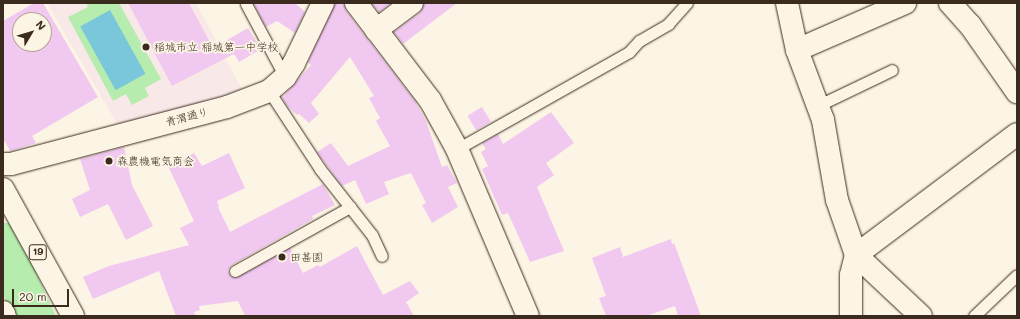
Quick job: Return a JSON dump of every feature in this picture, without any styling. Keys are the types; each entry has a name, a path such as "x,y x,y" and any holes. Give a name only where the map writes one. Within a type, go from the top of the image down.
{"street":[{"path":"277,84 294,63 323,3"},
{"path":"356,3 430,100 457,149 528,316"},
{"path":"376,30 412,3"},
{"path":"787,3 796,50 823,120 837,200 856,255 921,316"},
{"path":"796,50 905,3"},
{"path":"950,3 970,25 1017,92"},
{"name":"青渭通り","path":"3,164 11,164 227,107 277,84"},
{"path":"851,316 851,275 856,255 1017,134"},
{"name":"19","path":"3,188 12,218 73,316"},
{"path":"3,312 5,316"}],"lane":[{"path":"457,149 629,52 639,41 668,24 687,3"},
{"path":"246,4 277,84 320,170 372,235 382,256"},
{"path":"817,106 892,70"},
{"path":"235,272 350,207"},
{"path":"974,316 1017,275"}],"shaded area":[{"name":"稲城市立 稲城第一中学校","path":"47,3 196,3 242,90 214,101 117,124"}],"green space":[{"path":"86,3 119,3 161,79 145,88 149,96 132,105 126,94 113,101 68,17 88,7"},
{"path":"3,223 9,223 17,231 56,316 14,316 3,295"}],"water":[{"path":"110,10 145,74 116,90 80,26"}],"building":[{"path":"34,3 43,3 48,12 18,12"},
{"path":"128,3 189,3 213,48 248,28 261,49 239,62 234,54 172,86"},
{"path":"253,3 295,3 305,12 295,33 277,21 266,27"},
{"path":"335,3 344,3 346,11 415,101 426,121 442,167 447,165 457,183 448,187 458,207 432,223 422,205 426,203 411,173 384,182 389,194 366,204 355,180 342,186 317,152 331,143 348,166 390,146 376,121 380,118 369,98 374,96 350,57 311,103 319,114 309,123 288,107 282,98 311,65 308,62"},
{"path":"372,3 391,3 379,12"},
{"path":"424,3 457,3 403,44 394,32 420,13"},
{"path":"12,16 12,52 52,52 52,18 98,97 32,136 36,143 10,151 3,138 3,21"},
{"path":"482,107 491,122 476,130 467,116"},
{"path":"551,112 574,143 546,163 554,175 537,187 564,251 530,262 508,213 502,215 482,169 488,166 481,152 486,149 482,143 498,134 503,144"},
{"path":"124,147 132,185 153,226 126,240 108,204 80,217 72,199 90,190 80,159"},
{"path":"194,153 202,166 229,153 245,188 217,201 218,207 230,232 323,184 335,205 312,216 313,219 232,265 228,270 231,277 238,277 290,248 303,273 318,265 320,267 357,246 383,295 410,281 419,293 406,302 414,316 245,316 238,301 199,306 200,310 194,312 196,316 176,316 159,271 93,299 83,277 109,266 189,245 180,228 194,221 168,166"},
{"path":"671,239 672,244 674,243 701,316 678,316 675,306 646,316 606,316 599,298 606,296 592,258 620,247 623,257"}],"place":[{"name":"稲城市立 稲城第一中学校","path":"146,47"},
{"name":"森農機電気商会","path":"109,161"},
{"name":"田甚園","path":"282,257"}]}
